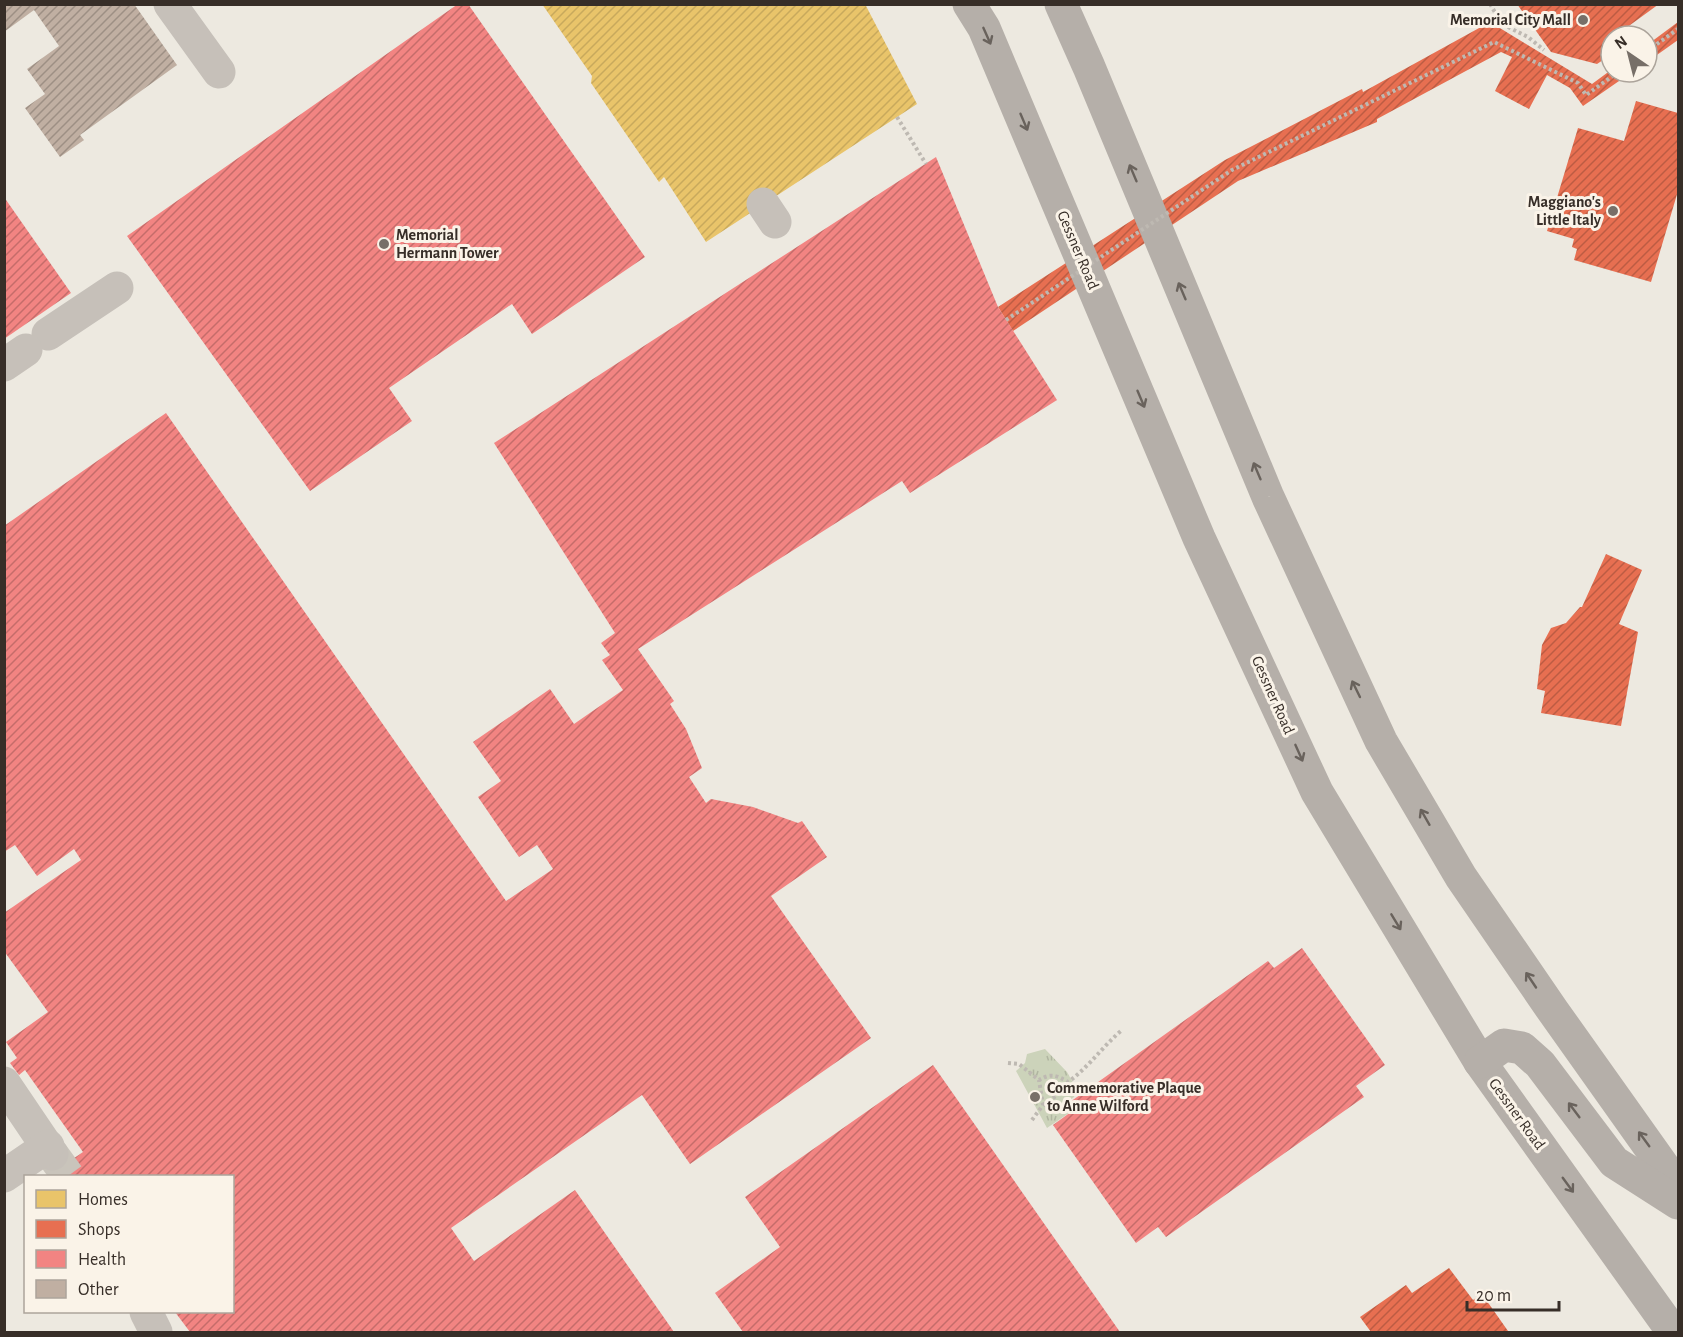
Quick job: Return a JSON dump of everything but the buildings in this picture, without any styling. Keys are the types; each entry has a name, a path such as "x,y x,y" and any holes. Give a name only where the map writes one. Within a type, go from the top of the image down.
{"main road":[{"name":"Gessner Road","path":"969,4 984,28 1199,538 1317,792 1480,1062 1674,1332"},
{"path":"1061,4 1268,497 1381,741 1461,878 1678,1187"},
{"path":"1480,1062 1504,1045 1522,1048 1540,1064 1614,1162 1678,1203"}],"street":[{"path":"170,4 219,72"},
{"path":"26,350 117,288"},
{"path":"4,1083 50,1150 4,1176"},
{"path":"147,1313 156,1332"}],"path":[{"path":"1490,4 1503,24 1528,37 1544,50"},
{"path":"1659,42 1678,29"},
{"path":"1006,320 1232,170 1494,42 1578,83 1586,95 1601,84"},
{"path":"897,117 926,164"},
{"path":"1043,1105 1093,1062 1106,1044 1122,1030"},
{"path":"1008,1063 1019,1064 1039,1080 1043,1105 1041,1111 1032,1120"},
{"path":"1039,1080 1049,1074 1068,1082"}],"green space":[{"path":"1045,1049 1067,1072 1076,1088 1074,1097 1064,1105 1069,1113 1047,1128 1016,1071 1025,1063 1027,1054"}],"tunnel":[{"path":"52,1154 67,1175"}],"place":[{"name":"Memorial City Mall","path":"1583,20"},
{"name":"Maggiano's Little Italy","path":"1613,211"},
{"name":"Memorial Hermann Tower","path":"384,244"},
{"name":"Commemorative Plaque to Anne Wilford","path":"1035,1097"}]}
